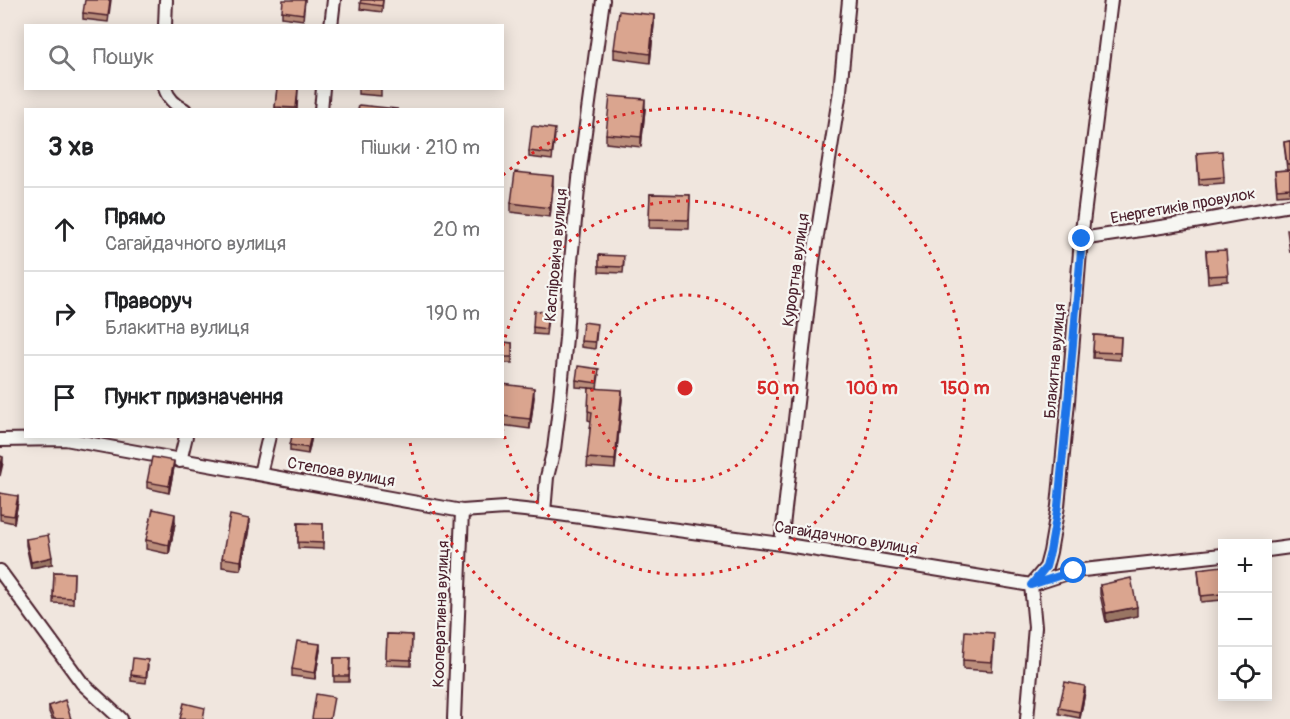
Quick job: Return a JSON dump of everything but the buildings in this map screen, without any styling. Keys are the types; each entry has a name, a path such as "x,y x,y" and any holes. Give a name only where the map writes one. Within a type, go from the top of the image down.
{"street":[{"path":"165,24 166,0"},
{"path":"331,24 334,0"},
{"name":"Каспіровича вулиця","path":"544,512 547,477 554,449 566,338 580,169 603,0"},
{"name":"Курортна вулиця","path":"781,544 813,261 840,91 849,0"},
{"name":"Блакитна вулиця","path":"1031,585 1046,567 1058,506 1082,239 1111,0"},
{"path":"166,90 169,98 182,108"},
{"path":"321,108 323,90"},
{"name":"Енергетиків провулок","path":"1082,239 1290,205"},
{"path":"180,461 186,438"},
{"path":"260,474 269,438"},
{"name":"Степова вулиця","path":"0,440 65,440 462,511"},
{"name":"Сагайдачного вулиця","path":"462,511 505,508 544,512 781,544 1031,585 1074,571 1218,555"},
{"name":"Кооперативна вулиця","path":"454,719 462,511"},
{"path":"1272,549 1290,547"},
{"path":"0,571 82,683 121,719"},
{"path":"1027,719 1035,627 1031,585"}],"route":[{"path":"1074,571 1031,585 1046,567 1058,506 1082,239"}]}
